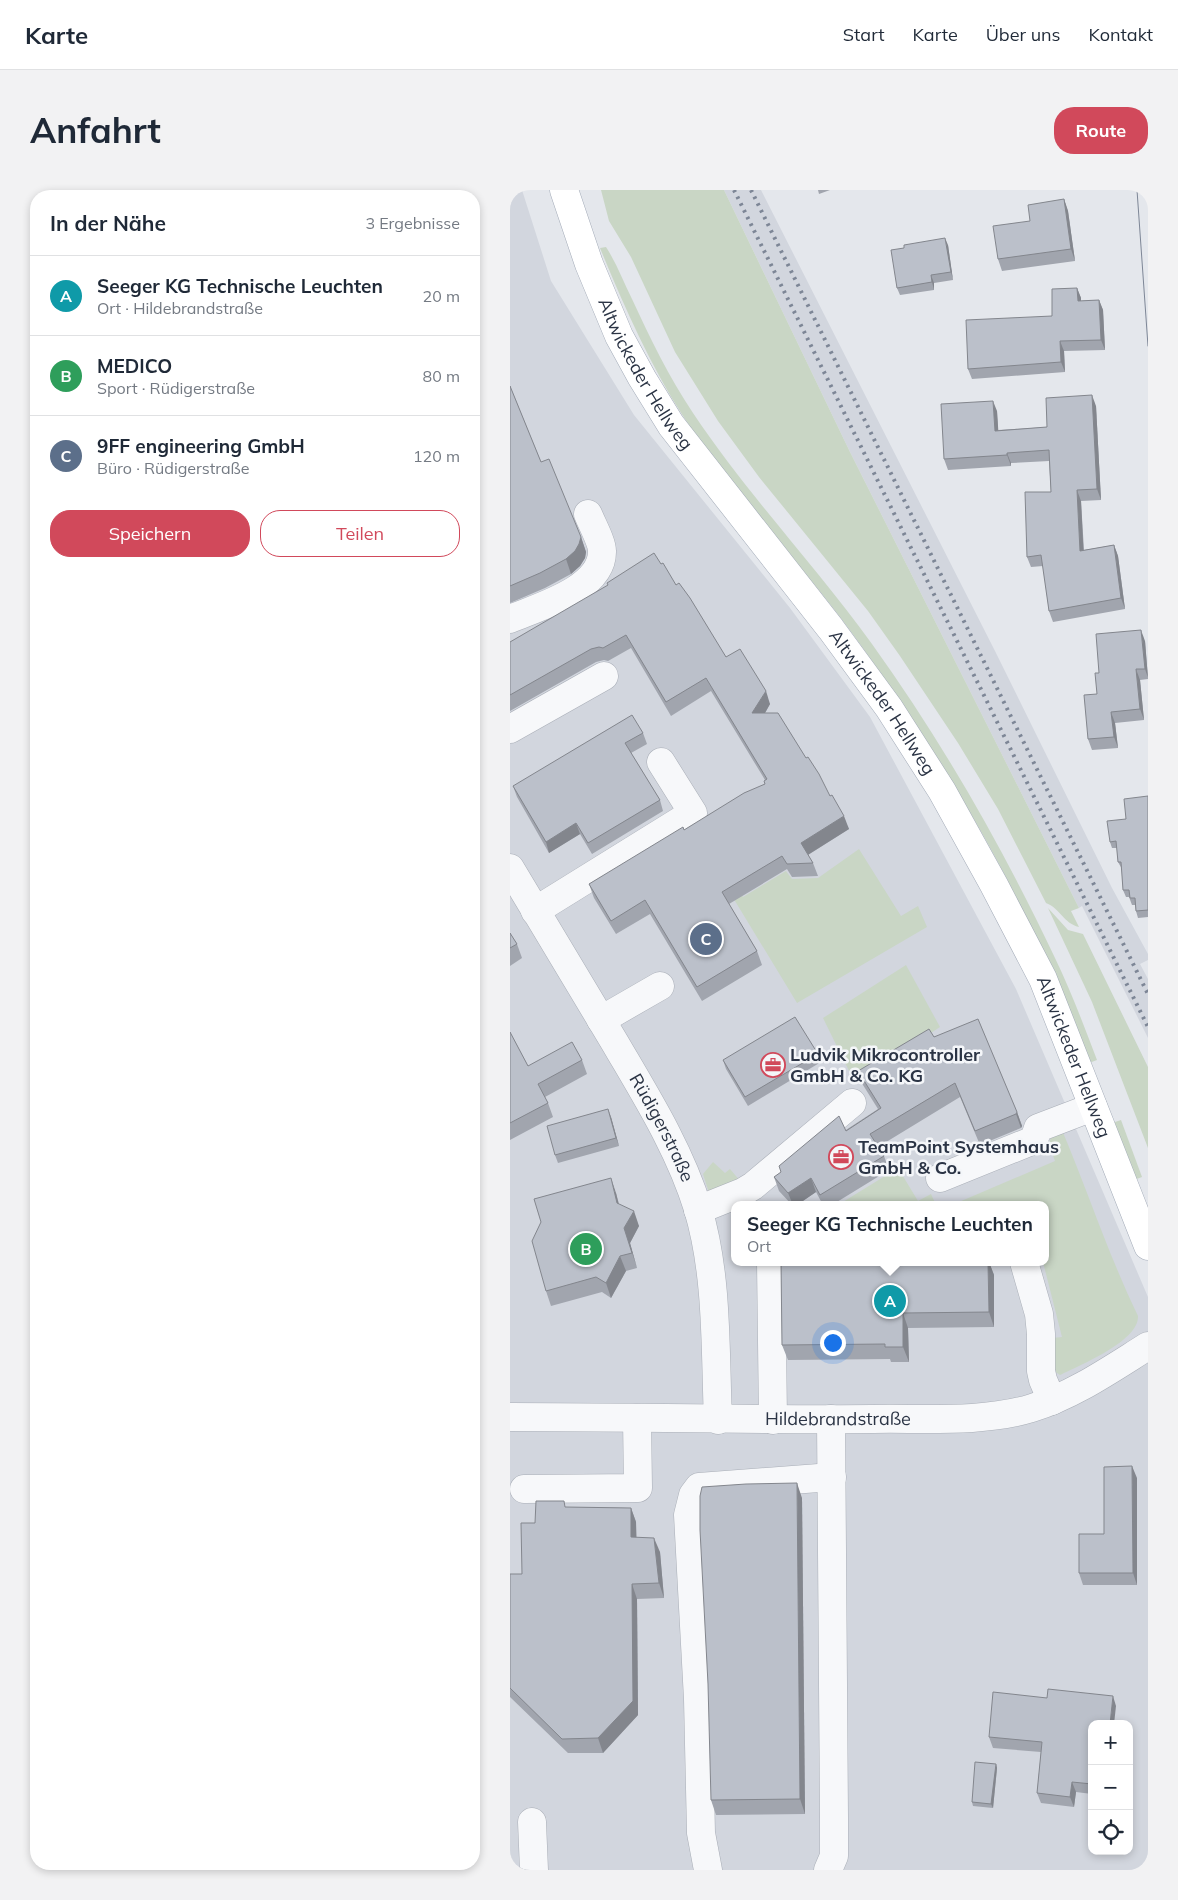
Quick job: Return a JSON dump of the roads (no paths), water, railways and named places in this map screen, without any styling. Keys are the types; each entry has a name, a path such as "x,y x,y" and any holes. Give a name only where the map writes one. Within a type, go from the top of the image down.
{"main road":[{"name":"Altwickeder Hellweg","path":"564,190 589,264 618,336 671,425 837,637 889,708 942,791 994,885 1043,979 1148,1246"}],"street":[{"path":"510,619 564,597 588,583 595,574 602,550 588,514"},
{"path":"510,729 604,676"},
{"path":"536,910 693,813 661,762"},
{"name":"Rüdigerstraße","path":"510,868 601,1020 672,1144 686,1173 698,1210 710,1269 714,1311 718,1420"},
{"path":"601,1020 660,986"},
{"path":"698,1210 753,1186 852,1103"},
{"path":"940,1178 1034,1140 1038,1128 1093,1107"},
{"path":"771,1266 773,1420"},
{"path":"1025,1266 1039,1314 1042,1334 1042,1380 1052,1401"},
{"name":"Hildebrandstraße","path":"510,1417 773,1420 986,1417 1032,1408 1052,1401 1086,1384 1148,1346"},
{"path":"524,1489 638,1488 638,1418"},
{"path":"828,1870 834,1856 831,1419"},
{"path":"708,1870 701,1833 698,1699 688,1515 693,1495 699,1487 832,1477"},
{"path":"532,1822 534,1870"}],"tram line":[{"path":"1137,190 1148,346"}],"railway":[{"path":"734,190 1148,1027"},
{"path":"751,190 1148,994"}],"place":[{"name":"9FF engineering GmbH","path":"706,939"},
{"name":"Ludvik Mikrocontroller GmbH & Co. KG","path":"773,1065"},
{"name":"TeamPoint Systemhaus GmbH & Co.","path":"841,1157"},
{"name":"MEDICO","path":"586,1249"},
{"name":"Seeger KG Technische Leuchten","path":"890,1301"}]}
